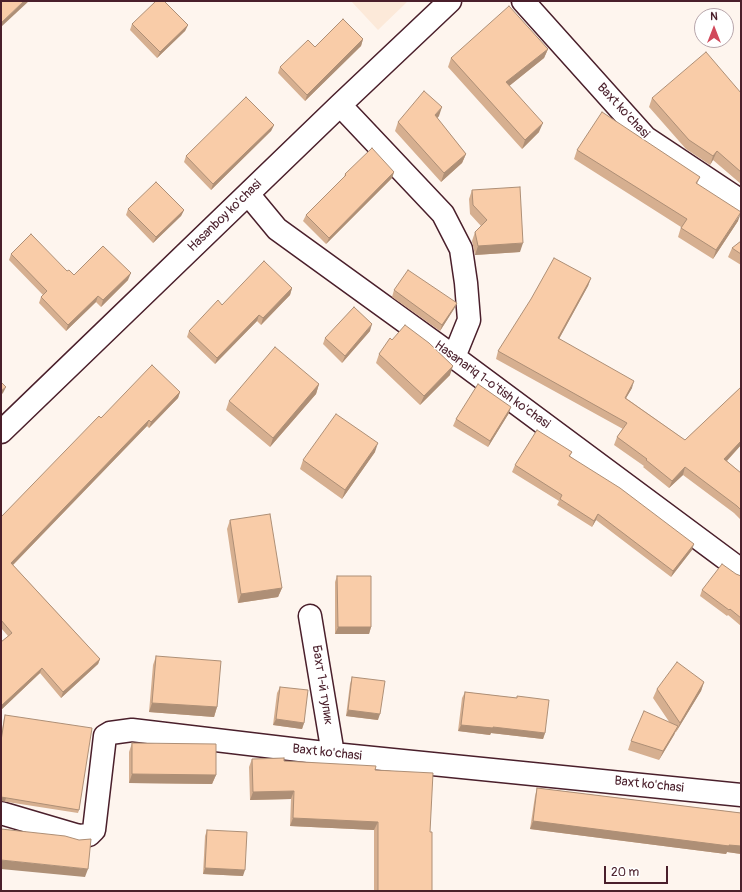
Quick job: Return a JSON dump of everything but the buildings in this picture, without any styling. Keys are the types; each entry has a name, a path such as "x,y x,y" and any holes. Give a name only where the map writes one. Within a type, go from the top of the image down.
{"street":[{"name":"Hasanboy ko'chasi","path":"1,432 450,1"},
{"name":"Baxt ko'chasi","path":"523,1 646,138 741,201"},
{"path":"340,105 444,214 461,250 466,283 469,320 454,357"},
{"name":"Hasanariq 1-o'tish ko'chasi","path":"248,194 277,229 454,357 741,570"},
{"name":"Бахт 1-й тупик","path":"310,616 333,754"},
{"name":"Baxt ko'chasi","path":"1,813 79,836 89,835 94,830 105,736 110,732 132,730 333,754 741,794"}],"shaded area":[{"path":"351,1 408,1 378,30"}]}
